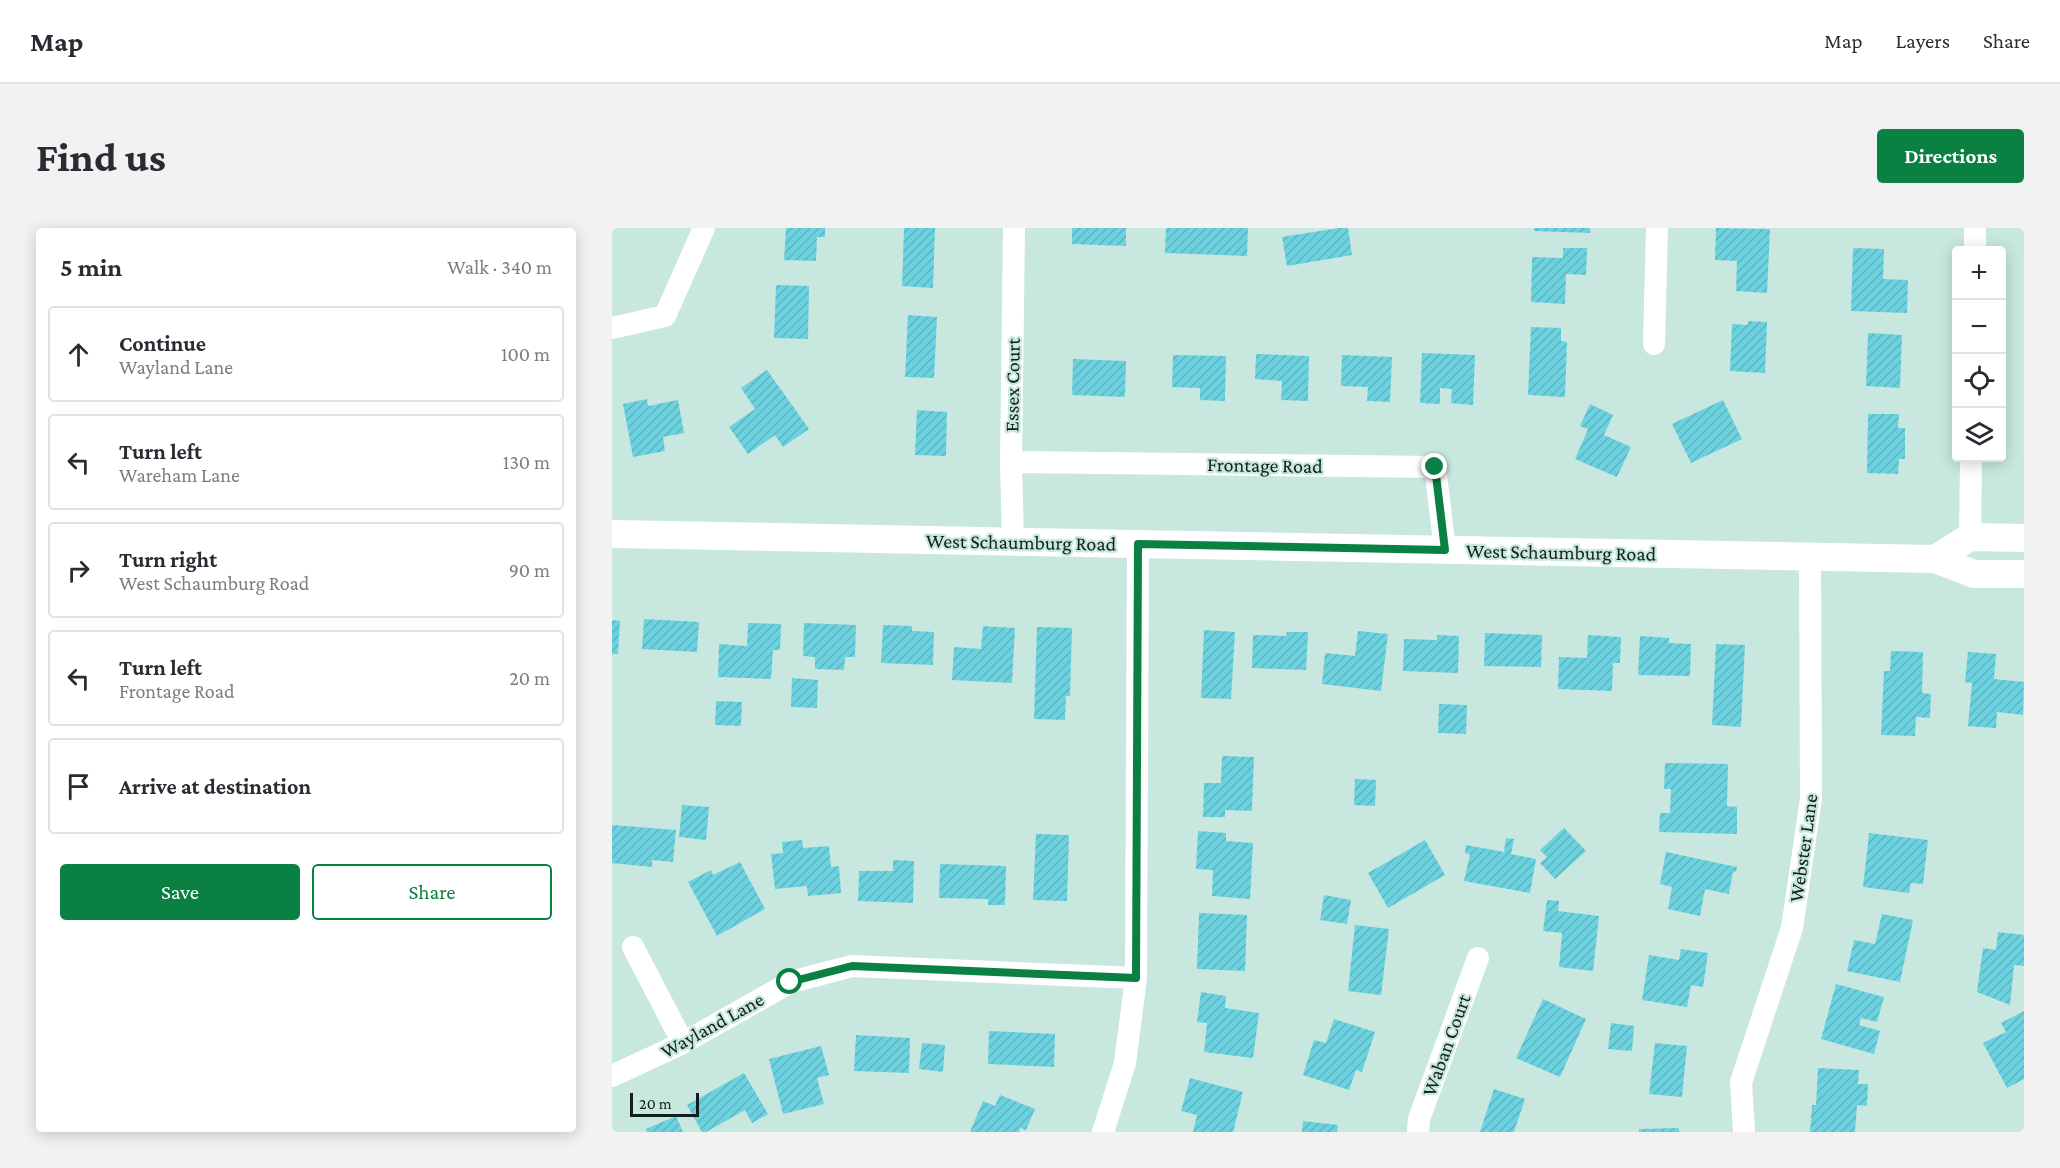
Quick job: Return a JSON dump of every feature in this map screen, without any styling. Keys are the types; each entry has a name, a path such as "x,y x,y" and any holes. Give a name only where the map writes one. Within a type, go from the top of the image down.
{"main road":[{"name":"West Schaumburg Road","path":"612,534 1935,559 1974,574 2024,574"},
{"path":"1935,559 1970,537 2024,538"}],"street":[{"path":"612,328 665,316 704,228"},
{"name":"Essex Court","path":"1013,542 1011,462 1014,228"},
{"path":"1654,344 1657,228"},
{"path":"1975,228 1975,246"},
{"name":"Frontage Road","path":"1011,462 1435,467 1445,550"},
{"path":"1970,537 1971,462"},
{"path":"1103,1132 1125,1063 1136,978 1138,544"},
{"name":"Webster Lane","path":"1744,1132 1741,1082 1792,928 1811,799 1810,556"},
{"path":"633,947 682,1043"},
{"name":"Waban Court","path":"1418,1132 1419,1119 1478,958"},
{"name":"Wayland Lane","path":"612,1076 682,1043 790,982 852,966 1136,978"}],"building":[{"path":"786,228 825,228 825,237 817,237 816,261 784,260"},
{"path":"904,228 935,228 933,288 902,286"},
{"path":"1072,228 1126,228 1126,246 1072,244"},
{"path":"1166,228 1248,228 1247,256 1165,253"},
{"path":"1348,228 1352,255 1287,266 1282,237"},
{"path":"1534,228 1590,228 1590,233 1534,231"},
{"path":"1716,228 1770,229 1767,293 1736,291 1737,261 1715,260"},
{"path":"1563,248 1587,248 1586,275 1566,274 1565,304 1531,302 1532,257 1563,258"},
{"path":"1853,248 1884,249 1883,279 1908,280 1907,313 1851,311"},
{"path":"776,285 809,286 808,339 774,338"},
{"path":"908,315 937,317 934,378 905,377"},
{"path":"1748,321 1767,322 1765,373 1730,371 1732,324 1748,325"},
{"path":"1531,327 1561,328 1561,341 1567,342 1565,397 1528,395"},
{"path":"1868,333 1902,335 1900,388 1866,386"},
{"path":"1422,353 1475,355 1473,405 1451,403 1452,389 1440,388 1440,404 1420,403"},
{"path":"1256,354 1309,356 1308,401 1281,400 1282,381 1255,379"},
{"path":"1173,355 1226,356 1225,401 1200,400 1200,388 1172,387"},
{"path":"1342,355 1392,357 1390,402 1367,401 1368,387 1341,386"},
{"path":"1073,359 1126,361 1125,397 1072,395"},
{"path":"767,370 809,429 783,447 775,435 748,454 729,427 755,409 741,388"},
{"path":"647,399 648,406 678,400 684,433 663,437 665,451 633,457 623,404"},
{"path":"1723,400 1742,439 1691,463 1672,424"},
{"path":"1590,404 1613,415 1604,435 1631,447 1617,477 1575,459 1588,429 1580,426"},
{"path":"917,410 947,412 946,456 915,455"},
{"path":"1868,414 1899,414 1898,428 1905,428 1905,459 1899,459 1898,474 1867,473"},
{"path":"644,619 699,622 697,652 642,649"},
{"path":"612,620 620,621 618,654 612,654"},
{"path":"748,623 781,624 780,650 773,650 771,679 718,677 719,644 747,646"},
{"path":"804,623 856,625 855,657 845,657 844,670 815,669 815,657 803,656"},
{"path":"883,625 912,626 912,631 934,632 933,665 881,663"},
{"path":"983,626 1015,628 1012,683 952,680 954,647 981,649"},
{"path":"1037,627 1072,628 1070,696 1066,696 1065,720 1034,719"},
{"path":"1204,630 1235,632 1231,699 1201,698"},
{"path":"1358,631 1388,634 1381,691 1322,684 1325,653 1355,656"},
{"path":"1287,632 1308,632 1306,670 1252,668 1253,635 1286,636"},
{"path":"1485,633 1542,635 1541,667 1484,666"},
{"path":"1437,635 1459,636 1458,673 1403,671 1404,639 1437,640"},
{"path":"1588,635 1621,637 1620,663 1613,663 1612,691 1558,689 1559,657 1587,658"},
{"path":"1640,636 1669,638 1669,643 1691,644 1690,676 1638,675"},
{"path":"1716,644 1745,645 1741,727 1712,725"},
{"path":"1891,651 1923,652 1922,693 1931,694 1930,718 1916,717 1915,736 1881,735 1884,671 1890,671"},
{"path":"1968,652 1996,654 1994,679 2024,682 2023,715 1997,712 1996,728 1968,726 1972,683 1965,682"},
{"path":"792,678 818,680 817,708 791,707"},
{"path":"716,701 742,702 741,726 715,725"},
{"path":"1439,704 1467,705 1466,734 1438,733"},
{"path":"1222,756 1254,757 1252,811 1225,810 1225,817 1203,817 1204,783 1221,783"},
{"path":"1665,763 1728,764 1727,806 1737,807 1737,834 1659,832 1660,813 1670,813 1671,789 1664,789"},
{"path":"1355,779 1376,780 1375,806 1354,805"},
{"path":"682,805 709,807 706,840 679,837"},
{"path":"612,825 676,830 673,862 652,860 652,867 612,863"},
{"path":"1564,828 1586,851 1555,879 1540,863 1547,857 1540,850"},
{"path":"1198,831 1226,833 1226,841 1253,843 1250,899 1212,896 1213,870 1196,869"},
{"path":"1869,833 1928,840 1923,884 1911,883 1909,893 1863,887"},
{"path":"1036,834 1069,835 1067,901 1033,900"},
{"path":"1506,838 1514,839 1511,854 1536,859 1530,893 1464,881 1470,854 1465,853 1466,845 1504,852"},
{"path":"802,840 803,848 829,846 831,867 839,866 841,893 808,896 807,886 775,889 771,854 783,853 782,842"},
{"path":"1425,840 1445,875 1388,908 1368,873"},
{"path":"1666,852 1737,867 1736,872 1733,871 1729,894 1705,889 1700,916 1668,909 1672,887 1660,884"},
{"path":"893,860 914,861 913,903 858,901 859,871 893,871"},
{"path":"740,862 765,909 717,936 688,882 711,870 713,875"},
{"path":"940,864 1006,866 1005,905 988,905 988,899 939,898"},
{"path":"1324,895 1351,900 1347,924 1320,920"},
{"path":"1547,900 1559,901 1558,911 1599,916 1593,971 1559,967 1562,933 1543,931"},
{"path":"1199,913 1247,915 1245,971 1197,969"},
{"path":"1882,914 1913,920 1900,982 1847,971 1854,940 1875,944"},
{"path":"1355,925 1389,929 1381,995 1348,991"},
{"path":"1998,932 2024,935 2024,966 2014,965 2010,1005 1977,992 1983,948 1996,950"},
{"path":"1681,949 1708,953 1703,987 1691,985 1687,1007 1642,1000 1649,955 1679,960"},
{"path":"1836,984 1884,997 1877,1022 1861,1018 1859,1025 1880,1031 1874,1054 1821,1039"},
{"path":"1201,992 1226,996 1225,1008 1259,1013 1253,1058 1204,1052 1207,1023 1197,1022"},
{"path":"1543,999 1586,1019 1560,1077 1516,1058"},
{"path":"2024,1011 2024,1079 2007,1088 1983,1043 2006,1032 2001,1023"},
{"path":"1334,1019 1375,1032 1362,1072 1356,1070 1349,1090 1303,1075 1314,1040 1326,1043"},
{"path":"1611,1023 1634,1026 1632,1051 1608,1049"},
{"path":"989,1031 1055,1034 1054,1067 988,1064"},
{"path":"856,1035 910,1038 909,1073 854,1071"},
{"path":"922,1043 945,1045 943,1072 919,1069"},
{"path":"1655,1043 1687,1046 1682,1097 1649,1094"},
{"path":"821,1046 829,1075 817,1078 824,1104 783,1114 769,1059"},
{"path":"1818,1068 1859,1070 1858,1084 1868,1084 1867,1106 1857,1105 1855,1132 1810,1132 1812,1105 1816,1105"},
{"path":"744,1073 768,1114 752,1123 745,1110 706,1132 702,1132 687,1105"},
{"path":"1190,1078 1243,1092 1233,1132 1193,1132 1197,1115 1181,1111"},
{"path":"1494,1089 1525,1099 1514,1132 1480,1132"},
{"path":"1000,1095 1035,1109 1026,1130 1020,1128 1019,1132 970,1132 983,1101 995,1106"},
{"path":"676,1116 683,1132 647,1132 646,1129"},
{"path":"1303,1121 1338,1125 1337,1132 1302,1132"},
{"path":"1679,1128 1679,1132 1639,1132 1639,1129"}],"route":[{"path":"790,982 852,966 1136,978 1138,544 1445,550 1435,467"}]}
